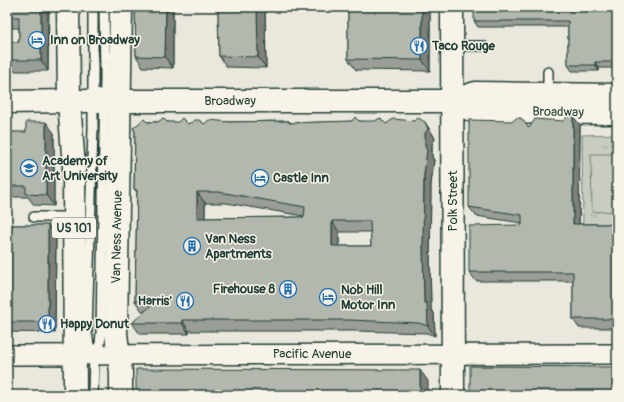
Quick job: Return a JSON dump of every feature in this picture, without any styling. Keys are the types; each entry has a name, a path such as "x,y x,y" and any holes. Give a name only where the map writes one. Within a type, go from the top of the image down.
{"main road":[{"name":"US 101","path":"68,7 69,102 74,168 74,217 84,355 74,395"},
{"name":"Van Ness Avenue","path":"121,7 106,101 116,238 116,334 119,355 121,395"},
{"name":"Polk Street","path":"452,7 453,395"},
{"name":"Broadway","path":"7,102 453,101 475,93 617,94"},
{"name":"Broadway","path":"453,101 474,112 617,113"}],"street":[{"name":"Pacific Avenue","path":"7,355 617,354"}],"lane":[{"path":"93,7 106,101 87,333 89,345 84,355 93,395"},
{"path":"84,355 100,344 102,333 106,101 104,7"},
{"path":"452,46 482,46"},
{"path":"548,72 548,94"},
{"path":"34,217 74,217"}],"green space":[{"path":"617,134 617,232 583,233 582,135"},
{"path":"591,154 617,154 617,211 592,212"}],"building":[{"path":"7,7 41,7 41,60 7,60 7,42 19,42 19,17 7,17"},
{"path":"135,7 166,7 165,57 136,56"},
{"path":"218,7 257,7 258,57 219,56"},
{"path":"348,7 422,7 422,60 348,59"},
{"path":"474,7 617,7 617,62 595,62 595,65 568,65 568,21 474,21"},
{"path":"568,116 573,116 573,224 617,224 617,319 573,319 573,272 469,272 469,226 522,225 522,215 469,207 469,120 513,121 516,118 521,118 529,128 535,119 563,121"},
{"path":"355,117 359,121 375,121 380,118 386,124 393,119 414,121 418,118 425,122 428,129 425,133 425,147 427,150 424,174 423,245 424,303 427,303 428,326 419,323 349,320 182,320 182,323 132,323 157,300 135,301 137,190 134,189 135,131 133,128 144,119 147,122 158,122 163,118 167,122 178,122 182,118 188,124 195,120 199,120 204,124 209,120 229,122 289,121 289,123 352,121","holes":["197,192 219,192 305,207 304,217 197,218","332,221 370,221 371,246 332,246"]},
{"name":"Academy of Art University","path":"26,122 46,122 46,195 26,194 26,186 7,186 7,132 26,132"},
{"path":"7,225 48,225 48,322 7,322"},
{"path":"470,366 617,367 617,395 470,395"},
{"path":"136,369 420,370 420,395 136,395"}],"place":[{"name":"Inn on Broadway","path":"37,40"},
{"name":"Taco Rouge","path":"419,46"},
{"name":"Academy of Art University","path":"29,168"},
{"name":"Castle Inn","path":"260,178"},
{"name":"Van Ness Apartments","path":"192,246"},
{"name":"Firehouse 8","path":"288,289"},
{"name":"Nob Hill Motor Inn","path":"328,297"},
{"name":"Harris'","path":"185,301"},
{"name":"Happy Donut","path":"47,324"}]}
